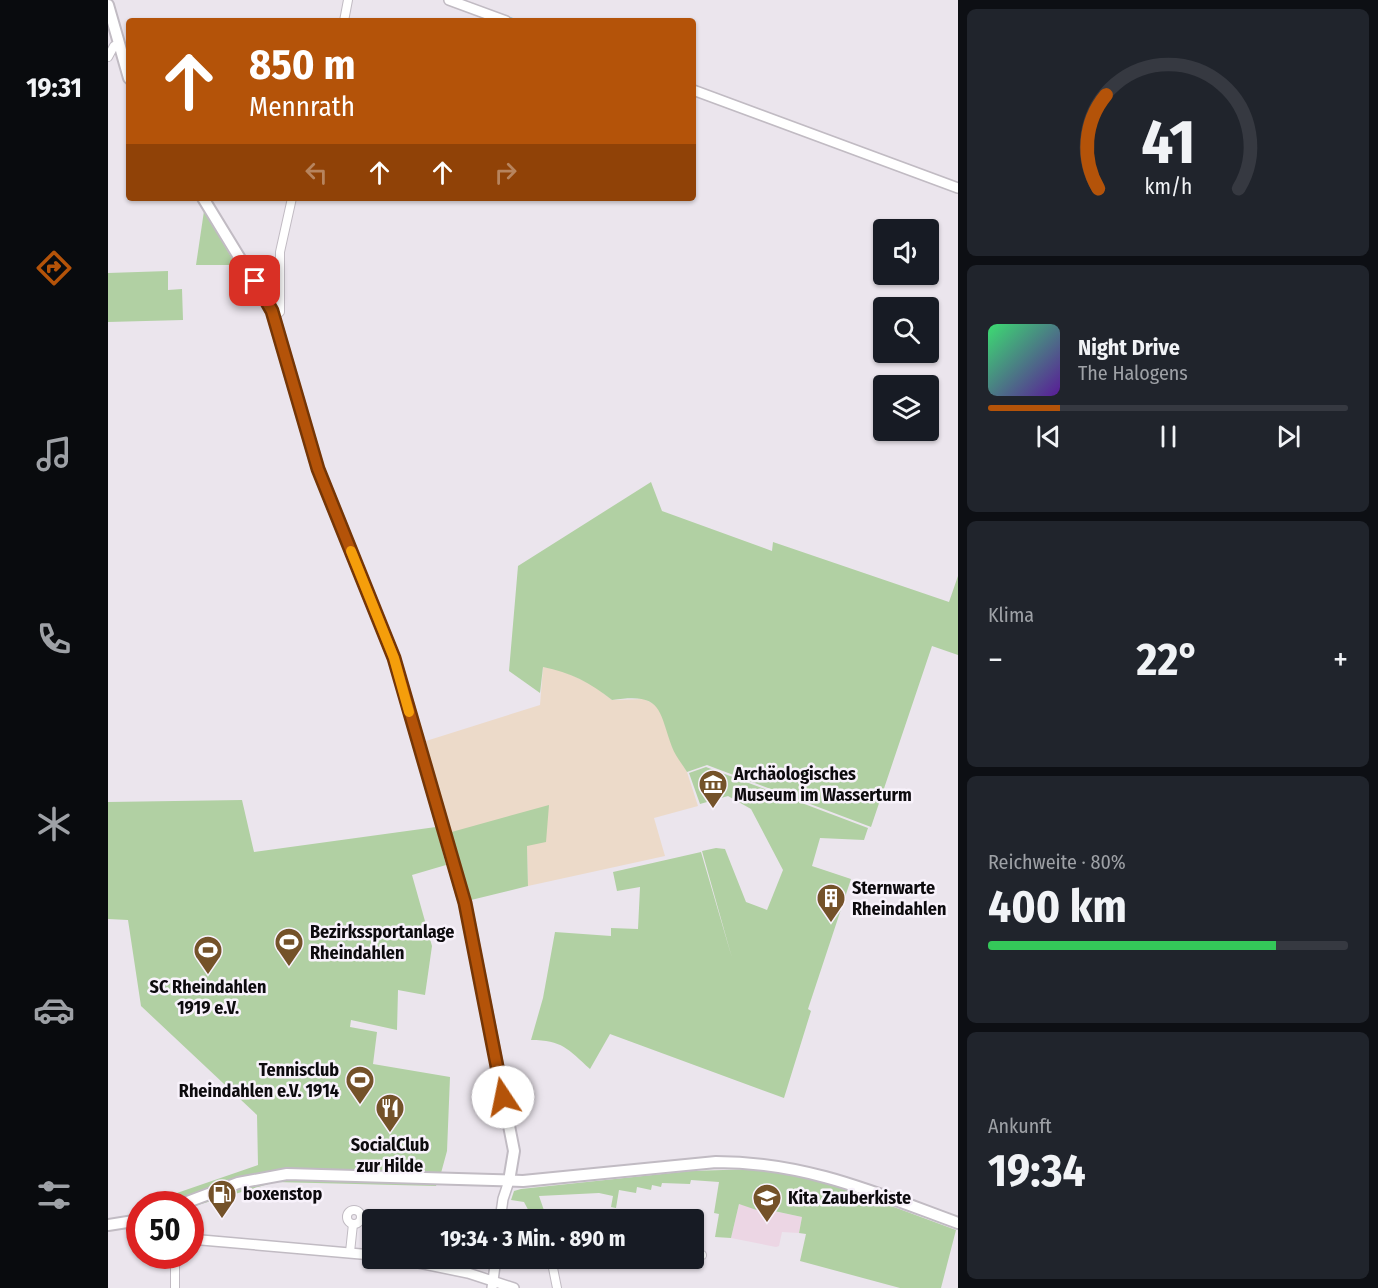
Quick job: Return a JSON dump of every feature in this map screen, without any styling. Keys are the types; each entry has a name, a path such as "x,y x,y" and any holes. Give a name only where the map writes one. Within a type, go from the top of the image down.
{"main road":[{"path":"108,5 126,69"},
{"path":"205,201 255,281 274,317 318,469 394,658 465,903 514,1151 509,1181"},
{"path":"204,1196 238,1183 287,1174 509,1181 717,1162 771,1164 827,1176 958,1222"},
{"path":"108,1225 126,1222"}],"street":[{"path":"345,18 348,0"},
{"path":"449,0 498,18"},
{"path":"108,57 114,46 118,44"},
{"path":"696,91 958,188"},
{"path":"274,317 280,312 280,252 291,201"},
{"path":"502,1209 509,1181"},
{"path":"350,1252 353,1224"},
{"path":"204,1240 362,1254"},
{"path":"448,1269 468,1273 492,1285 514,1288"},
{"path":"492,1285 494,1269"},
{"path":"553,1269 557,1288"},
{"path":"174,1271 175,1288"}],"shaded area":[{"path":"543,667 561,670 593,685 612,700 644,699 658,706 666,722 673,748 687,772 698,806 654,818 665,856 528,886 527,846 448,835 426,741 540,705"},
{"name":"Kita Zauberkiste","path":"739,1204 802,1217 799,1233 782,1232 779,1246 776,1247 731,1238"}],"green space":[{"path":"204,211 236,265 196,265"},
{"path":"168,271 168,290 182,289 183,320 108,322 108,273"},
{"path":"651,482 662,511 772,551 773,542 949,602 958,576 958,655 932,646 871,827 707,765 687,772 673,750 660,713 656,706 649,702 628,698 612,700 580,679 543,667 540,693 509,671 518,566"},
{"path":"706,767 868,828 864,840 820,838 812,866 851,879 808,1009 811,1011 784,1098 610,1034 590,1069 564,1047 542,1040 531,1040 543,998 555,932 611,936 611,928 638,929 640,887 617,891 613,872 701,852 732,958 702,851 725,849 746,902 767,910 783,870 751,809 728,796 700,804 689,773"},
{"path":"242,800 254,852 436,827 446,865 412,875 432,946 425,995 398,990 397,1030 351,1020 350,1027 377,1032 373,1064 450,1077 447,1151 441,1173 288,1169 248,1176 204,1192 183,1191 258,1165 257,1115 141,1006 128,920 108,919 108,802"},
{"path":"549,805 546,842 527,846 528,886 467,901 448,833"},
{"path":"757,1169 829,1183 956,1230 941,1288 900,1288 800,1261 806,1234 799,1233 802,1217 774,1211 768,1214 739,1204 731,1238 715,1237 719,1214 714,1213 719,1182 691,1180 690,1184 662,1183 661,1187 652,1185 651,1190 637,1187 636,1193 619,1190 616,1208 611,1207 613,1196 599,1193 539,1196 544,1209 528,1209 524,1202 511,1200 514,1191 521,1189 690,1171"},
{"path":"283,1178 437,1183 436,1186 275,1182 204,1203 235,1188"}],"slow traffic":[{"path":"351,551 394,658 409,712"}],"place":[{"name":"Archäologisches Museum im Wasserturm","path":"713,810"},
{"name":"Sternwarte Rheindahlen","path":"831,924"},
{"name":"Bezirkssportanlage Rheindahlen","path":"289,968"},
{"name":"SC Rheindahlen 1919 e.V.","path":"208,976"},
{"name":"Tennisclub Rheindahlen e.V. 1914","path":"360,1106"},
{"name":"SocialClub zur Hilde","path":"390,1134"},
{"name":"boxenstop","path":"222,1220"},
{"name":"Kita Zauberkiste","path":"767,1224"}],"route":[{"path":"255,281 272,311 318,469 394,658 465,903 503,1097"}]}
